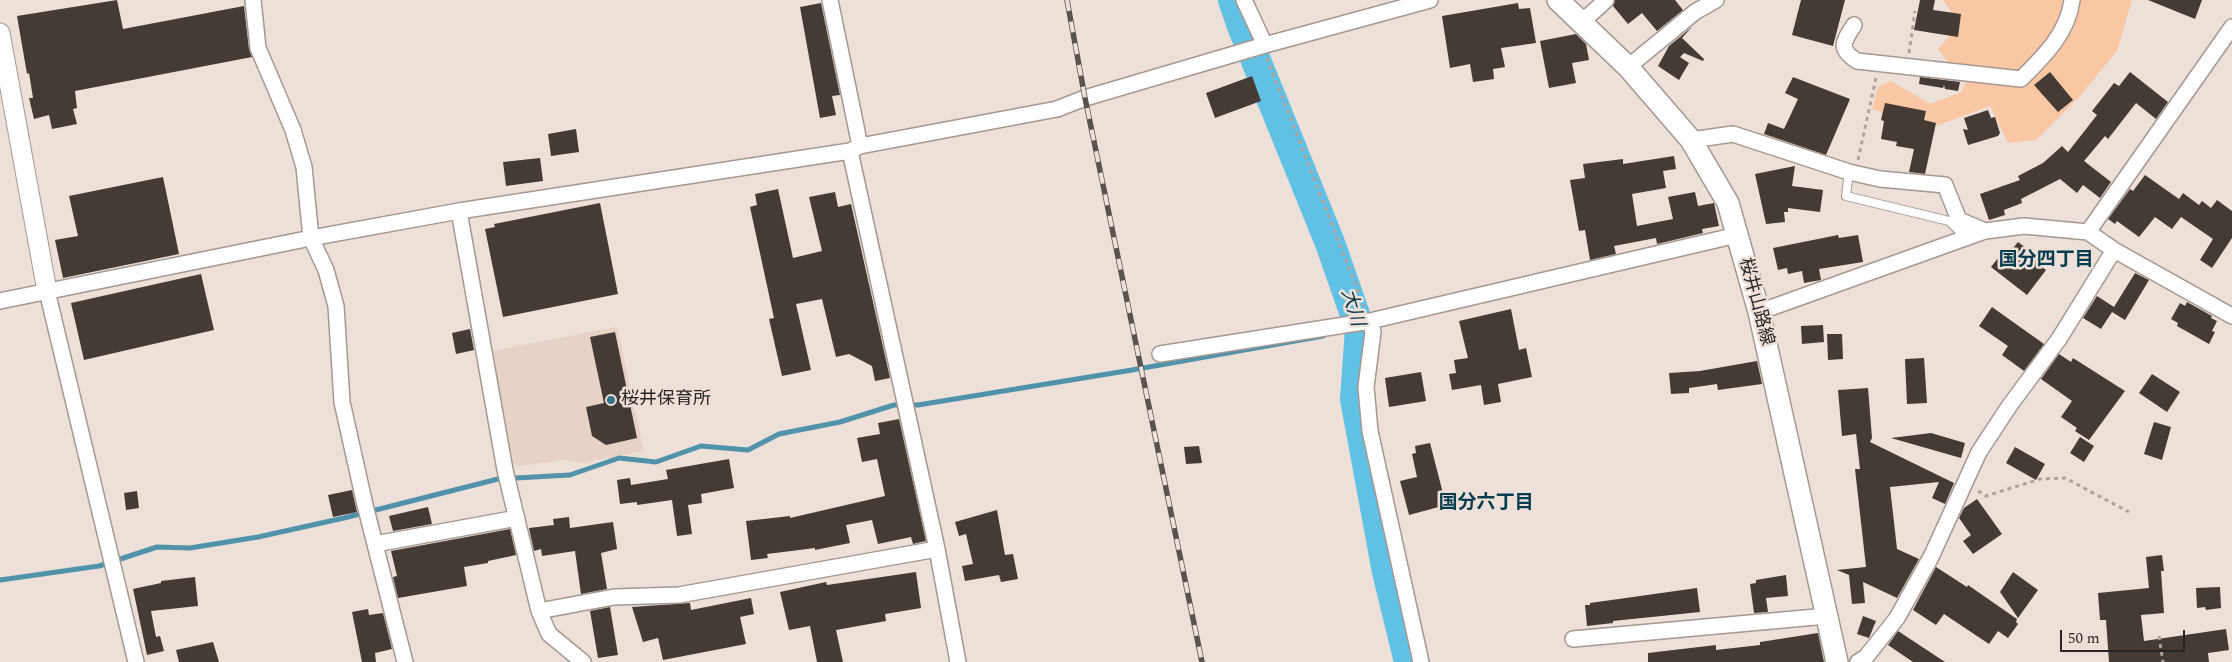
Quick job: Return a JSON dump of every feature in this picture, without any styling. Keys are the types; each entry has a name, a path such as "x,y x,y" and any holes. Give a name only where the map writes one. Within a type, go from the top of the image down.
{"main road":[{"name":"桜井山路線","path":"1558,0 1628,67 1690,140 1728,203 1759,312 1837,662"}],"street":[{"path":"253,0 258,48 293,130 304,167 311,238 326,270 336,306 342,402 405,662"},
{"path":"830,0 855,149 938,549 958,662"},
{"path":"1244,0 1265,45"},
{"path":"0,301 311,238 459,212 855,149 1057,109 1085,98 1265,45 1430,0"},
{"path":"1582,22 1606,0"},
{"path":"1628,67 1695,12 1716,0"},
{"path":"1854,25 1845,38 1843,46 1847,55 1857,61 2021,79 2047,53 2063,30 2072,0"},
{"path":"2088,232 2232,27"},
{"path":"0,34 47,291 136,662"},
{"path":"1690,140 1733,134 1852,172 1880,179 1945,185 1959,220 1986,231"},
{"path":"459,212 505,470 539,611 549,634 583,662"},
{"path":"1759,312 1986,231 2024,226 2088,232 2114,250 2232,316"},
{"path":"1160,354 1370,321 1737,236"},
{"path":"1858,662 1866,656 1896,618 1931,558 1979,452 2010,405 2059,340 2114,250"},
{"path":"1370,321 1373,332 1366,387 1370,431 1421,662"},
{"path":"375,544 517,518"},
{"path":"539,611 614,597 679,595 938,549"},
{"path":"1573,639 1827,616"}],"lane":[{"path":"1852,172 1846,196 1949,221 1966,238"}],"path":[{"path":"1907,66 1915,11"},
{"path":"1265,45 1266,56 1370,321"},
{"path":"1852,172 1875,81"},
{"path":"1965,482 1986,496 2040,479 2065,478 2129,512"},
{"path":"2159,636 2163,662"}],"shaded area":[{"path":"1943,0 2132,0 2117,51 2080,96 2036,140 2008,143 1990,106 1928,129 1872,109 1878,87 1891,81 1930,104 1961,92 1967,80 1955,71 1938,49 1960,25"},
{"path":"617,327 644,451 582,463 564,460 520,466 511,464 491,351"}],"building":[{"path":"117,0 123,29 244,6 249,49 252,57 75,91 77,108 73,109 77,124 52,129 49,115 34,119 29,98 33,98 29,73 27,74 17,16"},
{"path":"1615,0 1675,0 1683,10 1657,31 1642,13 1628,24 1613,6"},
{"path":"1801,0 1845,0 1833,46 1792,35"},
{"path":"1920,0 1935,0 1933,10 1961,14 1958,37 1914,30"},
{"path":"2148,0 2202,0 2195,19"},
{"path":"821,3 840,95 832,96 836,115 820,118 800,7"},
{"path":"1518,3 1519,9 1530,8 1536,43 1501,48 1505,67 1493,69 1494,79 1473,82 1470,64 1450,68 1442,16"},
{"path":"1692,27 1682,38 1704,59 1703,61 1684,53 1680,57 1689,63 1679,80 1658,66 1669,46"},
{"path":"1576,34 1586,44 1589,60 1572,63 1576,83 1549,88 1540,41"},
{"path":"2050,72 2073,100 2058,112 2034,85"},
{"path":"2130,72 2168,102 2156,119 2136,103 2108,139 2105,136 2084,161 2111,182 2100,198 2083,185 2077,193 2060,179 2021,199 2022,203 2004,210 2005,215 1989,220 1980,194 2020,180 2018,176 2043,163 2062,146 2068,152 2097,115 2092,111 2114,83 2119,86"},
{"path":"1252,76 1261,101 1215,118 1206,93"},
{"path":"1793,77 1850,99 1826,155 1764,134 1768,123 1784,129 1798,99 1785,93"},
{"path":"1920,77 1960,82 1958,91 1945,89 1944,85 1943,88 1919,84"},
{"path":"1885,103 1926,111 1924,120 1936,123 1925,174 1909,172 1914,149 1896,146 1897,142 1881,139 1884,121 1881,120"},
{"path":"1988,110 1991,118 1995,117 2000,133 1998,136 1968,145 1963,129 1968,130 1964,118"},
{"path":"576,129 579,152 551,156 548,134"},
{"path":"1674,156 1676,169 1663,171 1666,188 1632,194 1637,226 1673,219 1668,197 1695,192 1698,206 1714,203 1719,226 1702,229 1703,233 1657,244 1656,238 1614,246 1616,254 1590,260 1585,230 1579,231 1570,180 1585,178 1583,164 1623,159 1623,164"},
{"path":"540,158 543,181 506,186 503,162"},
{"path":"1795,166 1792,186 1823,190 1820,212 1788,208 1788,212 1784,212 1785,222 1766,224 1755,174"},
{"path":"2145,175 2179,199 2183,193 2199,205 2202,201 2211,208 2217,200 2232,211 2232,238 2212,268 2200,260 2213,239 2181,217 2172,229 2155,217 2139,237 2117,221 2115,224 2108,219 2130,189 2133,191"},
{"path":"163,177 179,254 63,278 55,240 78,236 69,196"},
{"path":"778,189 793,258 822,251 809,197 835,192 838,207 851,204 890,378 875,381 872,366 849,354 836,357 822,299 796,304 811,370 782,376 769,319 774,318 750,207 757,205 755,194"},
{"path":"600,203 618,294 503,317 485,229 495,227 494,224"},
{"path":"1838,235 1839,238 1858,235 1863,262 1819,269 1821,280 1804,283 1802,271 1788,274 1787,268 1778,270 1773,248"},
{"path":"2018,242 2039,258 2035,262 2046,270 2027,295 1991,267 2002,253 2006,257"},
{"path":"2135,273 2149,280 2125,320 2112,312 2101,329 2083,318 2097,296 2114,307"},
{"path":"201,274 214,330 84,360 71,303"},
{"path":"2187,302 2212,316 2211,318 2217,321 2212,331 2215,332 2209,344 2177,326 2178,323 2171,319 2180,303 2185,306"},
{"path":"1992,307 2044,344 2024,371 2002,355 2008,346 1979,326"},
{"path":"1511,309 1519,350 1526,348 1532,377 1498,384 1501,402 1484,405 1481,385 1452,390 1449,374 1456,373 1454,360 1468,358 1459,321"},
{"path":"1823,325 1824,342 1802,344 1801,326"},
{"path":"470,329 474,350 456,354 452,333"},
{"path":"615,332 637,438 606,445 592,436 586,407 604,403 590,337"},
{"path":"1827,334 1842,334 1843,359 1828,360"},
{"path":"2059,354 2071,362 2073,358 2125,391 2089,440 2075,431 2077,428 2061,417 2072,401 2041,379"},
{"path":"1924,358 1927,403 1907,404 1905,359"},
{"path":"1757,361 1762,384 1718,390 1717,384 1689,388 1689,393 1671,394 1669,373 1700,371"},
{"path":"1421,372 1426,401 1389,407 1385,378"},
{"path":"2152,374 2180,392 2167,412 2139,393"},
{"path":"1868,388 1872,438 1870,442 1954,483 1945,504 1932,498 1939,482 1890,487 1897,549 1919,559 1897,598 1863,582 1865,603 1852,604 1849,575 1837,570 1866,567 1855,469 1860,469 1856,434 1842,436 1838,390"},
{"path":"899,419 926,541 913,544 911,537 878,544 872,520 846,525 850,543 815,550 815,548 767,554 768,558 751,560 746,521 790,516 790,518 885,496 877,459 862,462 857,438 880,434 878,423"},
{"path":"2154,422 2171,427 2162,460 2144,454"},
{"path":"1931,433 1965,443 1961,458 1891,438"},
{"path":"2080,437 2094,446 2084,462 2070,453"},
{"path":"1430,443 1446,505 1409,515 1400,481 1417,477 1412,454 1416,453 1415,446"},
{"path":"1199,446 1202,463 1186,464 1184,447"},
{"path":"2015,447 2045,464 2036,480 2006,463"},
{"path":"729,459 734,488 701,494 702,503 688,505 692,534 677,536 672,500 637,505 637,502 620,504 617,480 630,478 631,485 668,479 666,470"},
{"path":"352,490 357,512 333,517 328,495"},
{"path":"137,491 139,508 126,510 124,493"},
{"path":"1977,499 2002,534 1973,554 1963,541 1971,535 1959,518 1964,508"},
{"path":"428,507 432,524 393,531 389,516"},
{"path":"997,510 1005,555 1013,554 1018,579 1001,582 999,575 965,581 962,566 973,564 966,534 959,536 955,522"},
{"path":"569,517 570,528 613,522 617,549 601,553 607,589 581,594 575,551 542,556 541,549 534,551 529,528 554,525 553,519"},
{"path":"510,529 516,555 464,567 467,586 398,598 393,577 397,576 391,551"},
{"path":"2162,555 2164,571 2161,571 2164,613 2141,615 2144,641 2226,629 2229,650 2208,653 2209,662 2109,662 2106,620 2100,620 2098,593 2149,588 2146,557"},
{"path":"1936,567 1967,587 1968,585 2017,619 2016,622 2018,624 2008,638 1998,631 1989,644 1944,614 1936,625 1913,610"},
{"path":"916,572 921,608 885,614 886,621 836,630 843,662 817,662 810,626 789,630 780,592 826,582 827,585"},
{"path":"2013,572 2038,590 2018,618 2000,592"},
{"path":"1786,575 1788,596 1766,598 1768,612 1754,613 1750,584 1756,583 1756,580"},
{"path":"195,577 198,606 151,611 156,637 160,636 164,651 147,655 133,589 161,583 161,581"},
{"path":"2220,587 2221,608 2206,610 2205,607 2197,608 2196,588"},
{"path":"1697,588 1700,612 1613,621 1613,623 1587,626 1585,605 1590,605 1590,603"},
{"path":"751,598 754,614 740,617 746,644 663,660 658,638 643,642 632,607 690,603 691,610"},
{"path":"610,607 618,655 598,658 590,611"},
{"path":"368,609 369,615 383,613 392,649 375,653 376,662 362,662 352,612"},
{"path":"1863,616 1876,621 1869,638 1857,634"},
{"path":"1898,631 1945,662 1913,662 1888,645"},
{"path":"1818,633 1824,662 1648,662 1648,653 1716,645 1716,650 1760,645 1760,642"},
{"path":"213,642 219,662 179,662 176,650"}],"waterway":[{"name":"大川","path":"1233,0 1330,243 1360,329 1355,399 1387,572 1409,662"},
{"path":"0,580 99,566 157,547 190,548 258,537 344,518 498,479 570,475 619,458 656,462 701,446 748,450 779,434 840,422 894,405 918,405 1323,336"}],"railway":[{"path":"1067,0 1085,98 1202,662"}],"place":[{"name":"桜井保育所","path":"611,400"}],"district":[{"name":"国分四丁目","path":"2046,261"},
{"name":"国分六丁目","path":"1486,504"}]}
